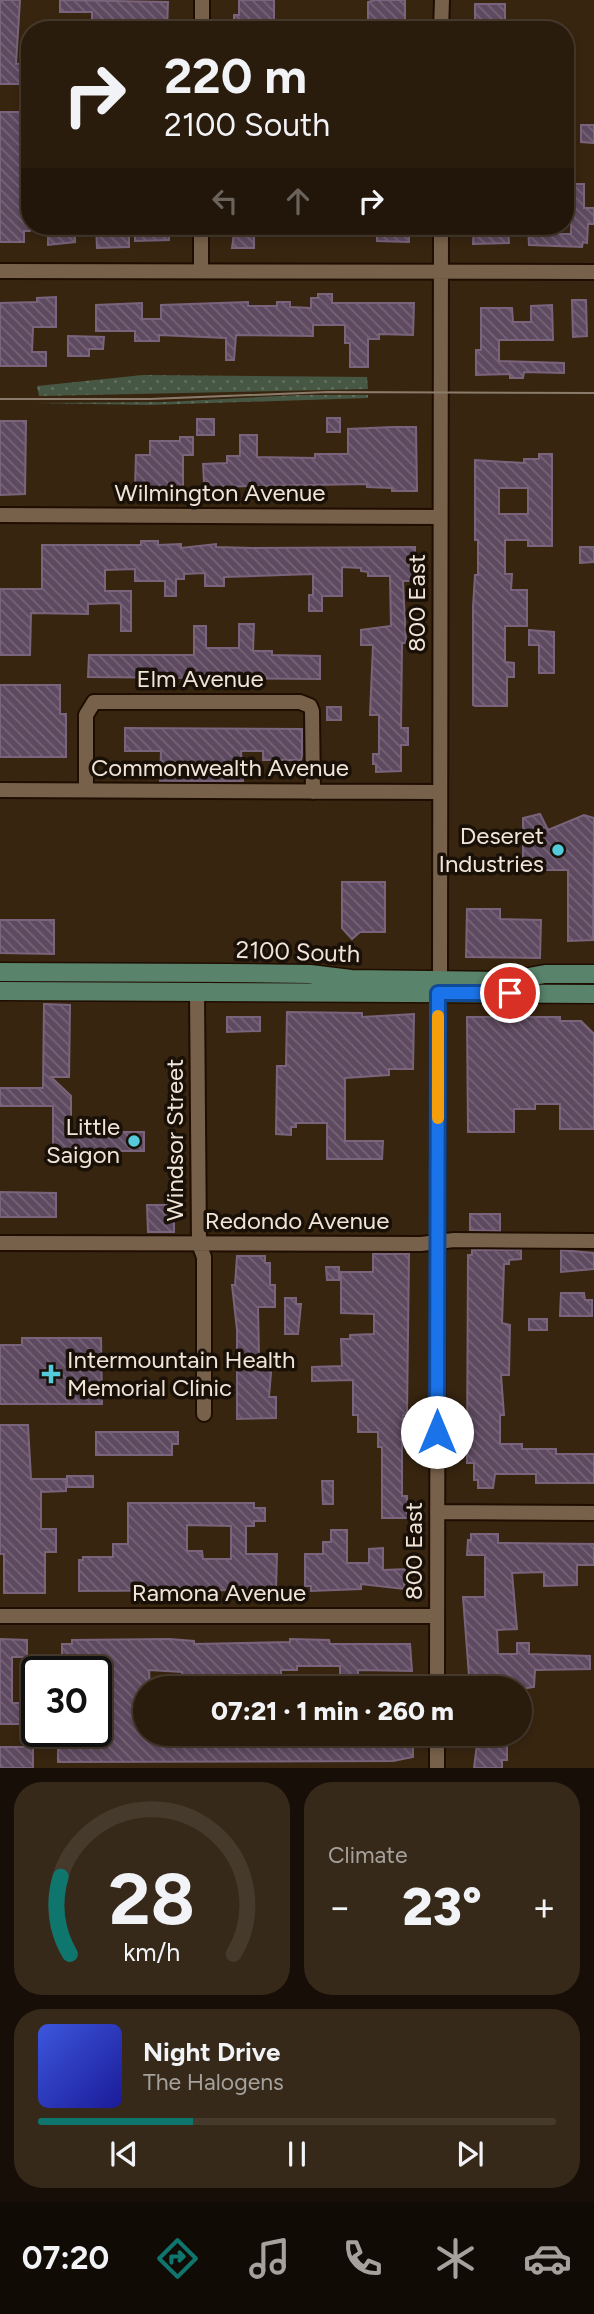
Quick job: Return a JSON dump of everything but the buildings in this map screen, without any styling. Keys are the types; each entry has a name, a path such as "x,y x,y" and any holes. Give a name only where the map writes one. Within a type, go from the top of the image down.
{"main road":[{"name":"2100 South","path":"0,972 197,982 439,987 594,994"},
{"name":"2100 South","path":"197,982 310,974 439,987 507,981 545,974 594,974"},
{"path":"0,991 84,990 101,982 197,982"}],"street":[{"path":"202,0 202,21"},
{"path":"442,0 442,21"},
{"path":"201,235 201,271"},
{"name":"800 East","path":"437,1676 441,235"},
{"path":"0,271 594,272"},
{"name":"Wilmington Avenue","path":"0,515 440,517"},
{"name":"Elm Avenue","path":"86,790 86,715 94,702 300,702 310,706 312,711 313,792"},
{"name":"Commonwealth Avenue","path":"0,790 439,792"},
{"name":"Windsor Street","path":"197,982 199,1244 205,1257 204,1414"},
{"name":"Redondo Avenue","path":"0,1244 594,1241"},
{"path":"437,1512 594,1513"},
{"name":"Ramona Avenue","path":"0,1615 437,1616"},
{"path":"437,1746 437,1768"}],"green space":[{"path":"143,375 367,377 368,389 39,396 37,386"},
{"path":"299,395 368,395 368,398 150,405 37,403 166,402"}],"tram line":[{"path":"0,399 150,399 328,392 594,393"}],"slow traffic":[{"path":"438,1016 438,1118"}],"place":[{"name":"Deseret Industries","path":"558,850"},
{"name":"Little Saigon","path":"134,1141"},
{"name":"Intermountain Health Memorial Clinic","path":"51,1374"}],"route":[{"path":"437,1432 438,993 510,993"}]}
